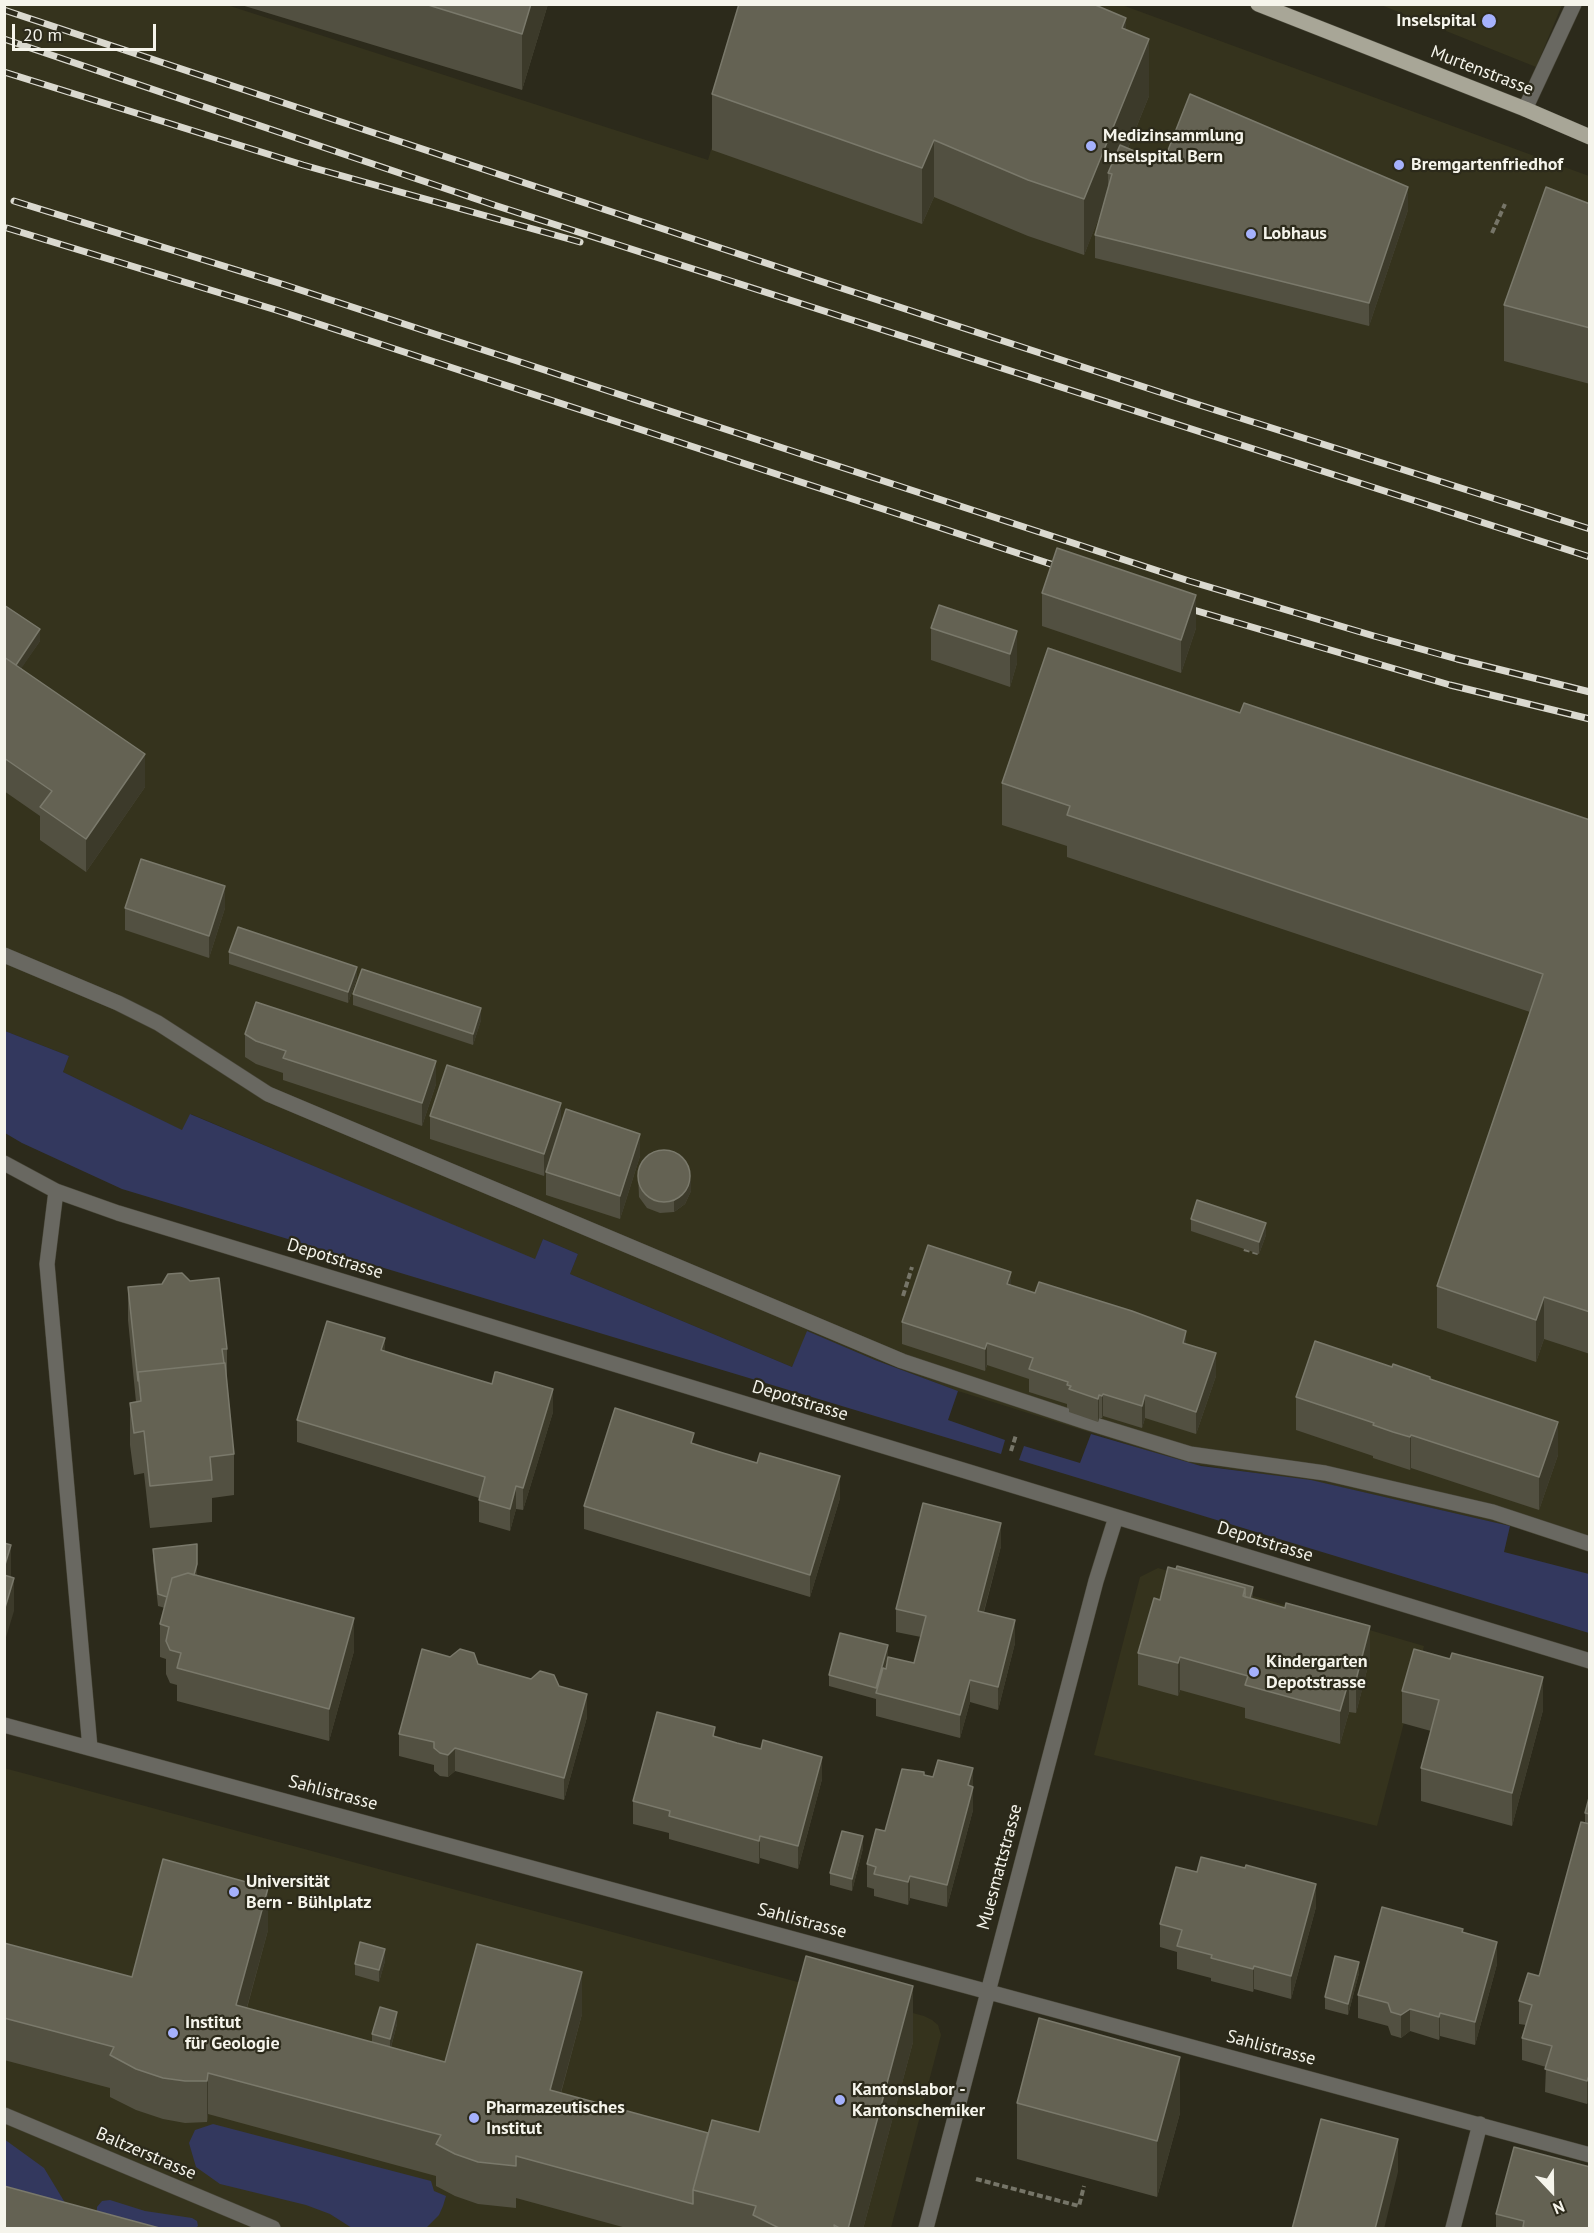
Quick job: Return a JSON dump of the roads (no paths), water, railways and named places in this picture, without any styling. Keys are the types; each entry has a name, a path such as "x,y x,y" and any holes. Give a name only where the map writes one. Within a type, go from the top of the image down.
{"main road":[{"name":"Murtenstrasse","path":"1258,4 1525,108 1590,137"}],"street":[{"path":"1525,108 1574,4"},
{"path":"4,956 118,1003 158,1023 267,1094 902,1361 1190,1454 1325,1473 1493,1512 1590,1544"},
{"name":"Depotstrasse","path":"4,1163 56,1191 152,1224 1590,1661"},
{"path":"56,1191 47,1264 90,1748"},
{"name":"Muesmattstrasse","path":"926,2229 1096,1581 1116,1517"},
{"name":"Sahlistrasse","path":"4,1725 1590,2155"},
{"name":"Baltzerstrasse","path":"4,2115 273,2229"},
{"path":"1453,2229 1480,2124"}],"railway":[{"path":"4,10 835,286 1590,529"},
{"path":"4,39 494,205 1590,557"},
{"path":"4,72 303,165 580,242"},
{"path":"14,201 285,285 1189,581 1457,659 1590,692"},
{"path":"7,228 276,310 1066,569"},
{"path":"1180,606 1450,685 1590,719"}],"place":[{"name":"Inselspital","path":"1489,21"},
{"name":"Medizinsammlung Inselspital Bern","path":"1091,146"},
{"name":"Bremgartenfriedhof","path":"1399,165"},
{"name":"Lobhaus","path":"1251,234"},
{"name":"Kindergarten Depotstrasse","path":"1254,1672"},
{"name":"Universität Bern - Bühlplatz","path":"234,1892"},
{"name":"Institut für Geologie","path":"173,2033"},
{"name":"Kantonslabor - Kantonschemiker","path":"840,2100"},
{"name":"Pharmazeutisches Institut","path":"474,2118"}]}
